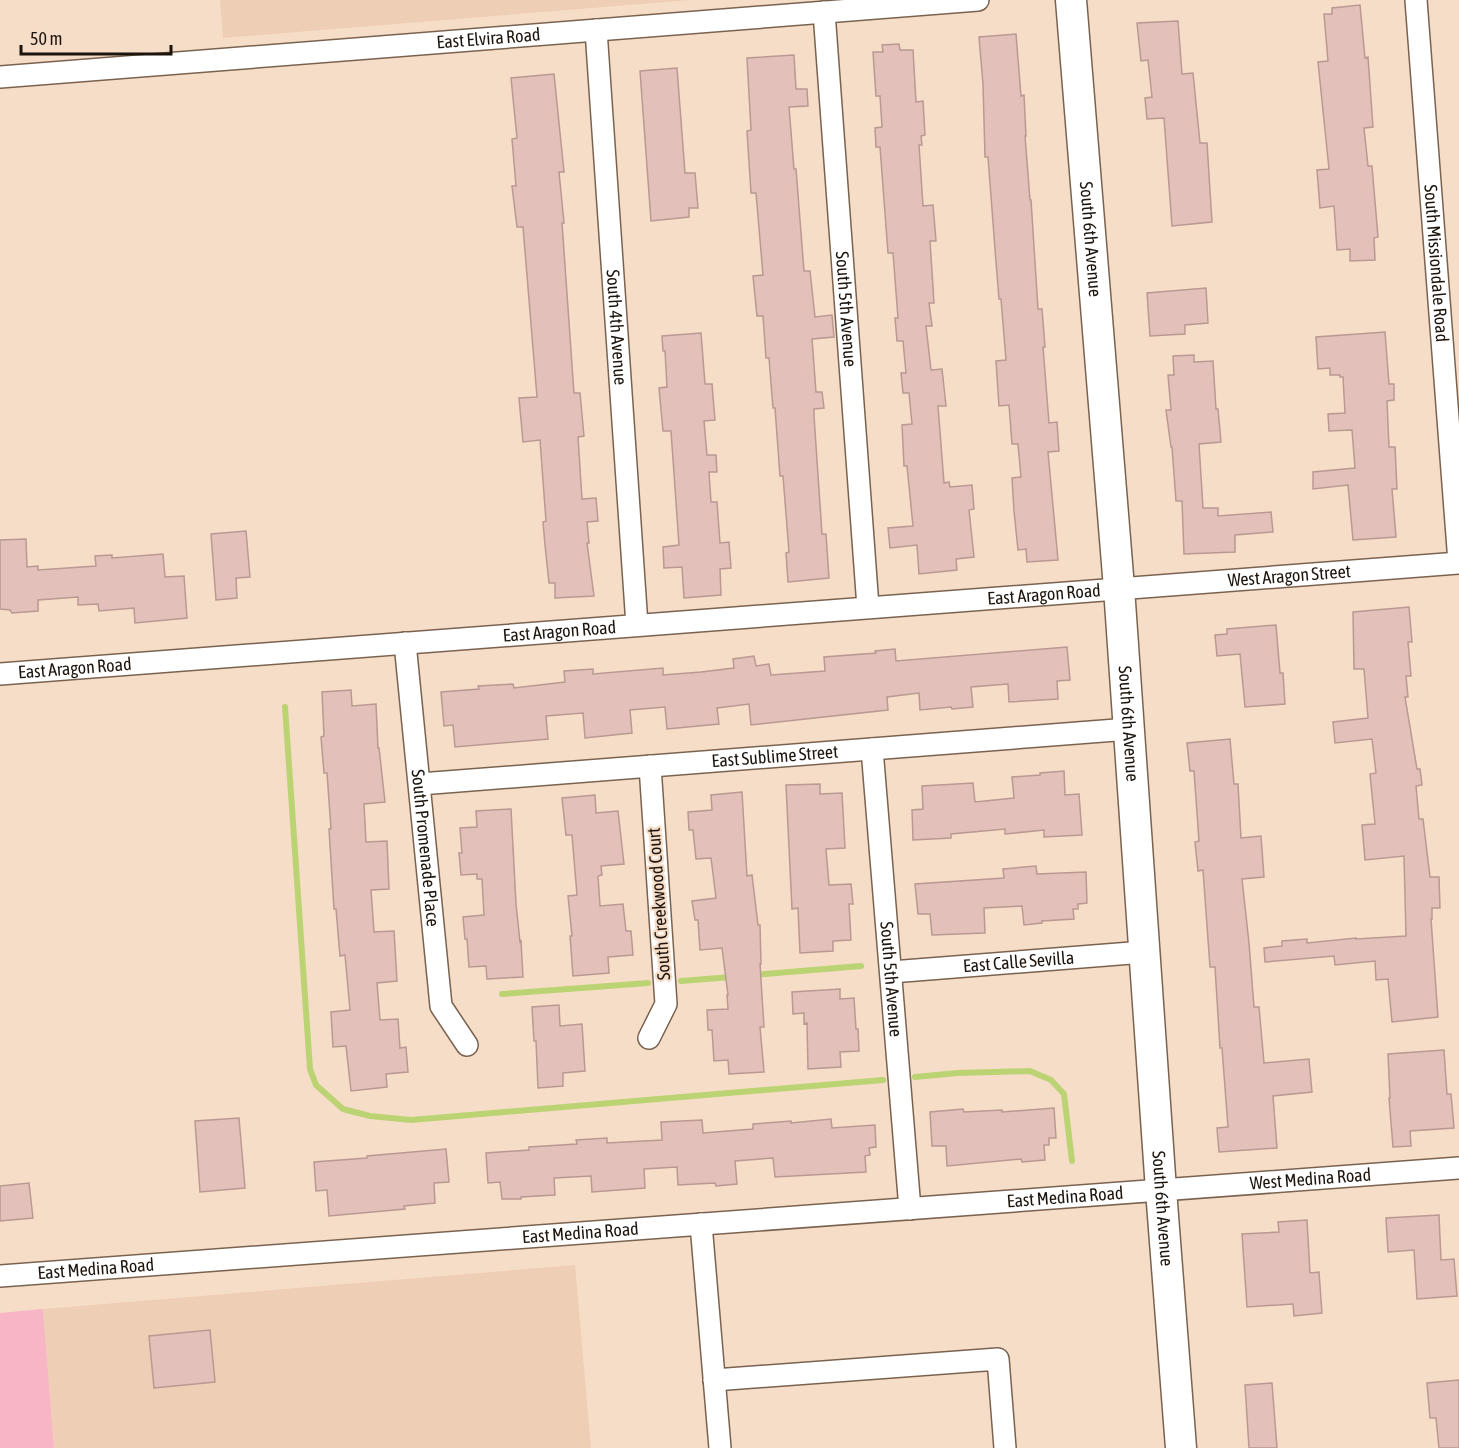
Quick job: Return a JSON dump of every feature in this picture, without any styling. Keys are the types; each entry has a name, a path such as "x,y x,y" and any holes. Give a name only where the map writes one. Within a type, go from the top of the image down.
{"street":[{"name":"East Elvira Road","path":"0,77 978,0"},
{"name":"South 6th Avenue","path":"1071,0 1119,588 1181,1448"},
{"name":"South Missiondale Road","path":"1416,0 1459,562"},
{"name":"South 5th Avenue","path":"824,12 868,607"},
{"name":"South 4th Avenue","path":"596,30 637,625"},
{"name":"West Aragon Street","path":"1119,588 1459,562"},
{"name":"East Aragon Road","path":"0,674 1119,588"},
{"name":"South Promenade Place","path":"405,642 441,1006 467,1045"},
{"name":"East Sublime Street","path":"420,784 1129,729"},
{"name":"South 5th Avenue","path":"872,749 910,1209"},
{"name":"South Creekwood Court","path":"649,1038 666,1004 650,766"},
{"name":"East Calle Sevilla","path":"891,972 1144,952"},
{"name":"West Medina Road","path":"1161,1190 1459,1168"},
{"name":"East Medina Road","path":"0,1276 1161,1190"},
{"path":"701,1224 720,1448"},
{"path":"714,1380 998,1359 1005,1448"}],"shaded area":[{"path":"220,0 691,0 223,38"},
{"path":"575,1265 591,1448 54,1448 43,1309"},
{"path":"43,1309 54,1448 0,1448 0,1313"}],"building":[{"path":"1360,5 1365,58 1368,57 1373,127 1364,128 1368,166 1372,166 1378,237 1374,238 1375,260 1350,261 1350,249 1337,250 1334,206 1320,208 1317,170 1329,169 1318,62 1328,61 1324,14 1332,14 1332,8"},
{"path":"1178,21 1182,74 1193,73 1200,143 1207,143 1212,222 1172,226 1164,118 1147,119 1145,98 1152,97 1148,60 1141,61 1137,23"},
{"path":"1016,34 1021,96 1024,95 1038,309 1042,309 1049,423 1057,422 1059,451 1048,452 1058,560 1027,562 1026,549 1018,550 1014,511 1012,478 1021,477 1018,444 1012,444 1009,405 999,406 996,361 1006,360 988,157 985,157 979,37"},
{"path":"899,44 900,50 913,50 916,102 923,101 925,135 921,136 922,145 919,145 923,206 933,205 936,241 930,241 934,303 929,303 932,326 926,326 931,370 942,369 946,406 938,406 944,483 949,482 950,487 972,485 974,509 969,510 974,557 956,559 957,570 919,574 917,545 890,548 888,528 913,526 907,466 904,466 902,425 912,424 909,393 903,393 901,373 906,373 903,341 897,341 895,318 898,318 893,253 888,253 880,147 876,147 875,128 882,127 880,96 876,96 873,52 883,52 882,45"},
{"path":"794,55 796,89 807,89 808,106 789,107 804,271 810,271 815,317 832,315 834,337 812,339 816,392 822,392 824,408 814,409 814,416 822,534 826,534 829,578 788,582 786,553 789,552 783,476 780,476 775,408 773,408 769,358 766,358 763,316 757,316 753,276 763,275 756,193 751,193 747,131 751,130 747,58"},
{"path":"677,68 685,173 695,173 698,208 689,208 689,217 651,221 640,71"},
{"path":"554,74 564,172 559,172 574,393 580,393 584,436 578,437 582,499 596,498 598,521 587,522 589,543 587,543 594,596 555,598 555,583 549,583 545,545 543,522 546,521 540,440 523,442 519,398 537,397 523,227 517,227 512,186 516,186 512,139 517,138 511,78"},
{"path":"1206,288 1208,323 1185,325 1185,334 1150,336 1147,293"},
{"path":"1385,332 1389,384 1394,384 1394,400 1387,401 1389,447 1395,447 1397,489 1392,489 1396,537 1353,540 1348,485 1313,489 1313,472 1355,468 1352,430 1329,431 1328,414 1345,413 1343,377 1330,375 1330,368 1318,369 1316,337"},
{"path":"701,333 705,384 712,384 715,420 704,421 707,455 716,455 717,472 709,472 711,502 717,502 720,543 729,542 731,568 720,569 721,595 684,598 682,567 664,568 663,547 679,545 671,431 663,431 659,388 667,387 662,336"},
{"path":"1194,355 1194,362 1213,361 1221,442 1199,444 1203,508 1218,508 1218,516 1271,512 1273,532 1235,535 1235,552 1184,554 1182,501 1176,501 1172,447 1166,410 1171,410 1168,375 1174,375 1173,356"},
{"path":"246,531 250,577 236,578 237,598 216,600 211,534"},
{"path":"26,539 27,567 38,566 38,570 96,566 95,556 112,555 112,558 163,554 165,577 184,576 187,618 135,623 134,608 99,611 98,604 78,605 78,597 38,600 38,611 12,613 10,610 0,609 0,540"},
{"path":"1409,607 1412,642 1408,642 1411,676 1406,676 1408,697 1405,697 1417,769 1420,769 1422,785 1416,786 1419,819 1423,819 1430,877 1439,877 1440,908 1432,908 1431,919 1438,1017 1392,1022 1388,979 1376,980 1375,961 1335,965 1334,956 1265,962 1264,948 1282,946 1282,941 1307,939 1307,943 1406,936 1404,856 1365,860 1362,825 1375,824 1370,774 1376,773 1372,739 1335,743 1333,722 1368,718 1364,669 1354,669 1353,612"},
{"path":"1276,625 1285,704 1245,707 1240,654 1217,656 1215,635 1227,634 1227,629"},
{"path":"1067,647 1070,680 1057,681 1058,699 1009,702 1008,684 971,687 973,707 920,710 919,693 887,697 888,710 751,725 749,704 717,708 719,724 667,729 665,707 630,710 632,733 585,738 583,713 546,716 548,739 455,747 453,725 444,726 441,692 479,689 478,686 513,684 514,688 565,682 564,671 593,669 593,674 663,668 663,675 701,672 734,668 733,659 754,656 756,666 769,664 771,675 825,671 824,657 876,653 875,651 895,649 896,661"},
{"path":"351,690 352,706 376,704 378,748 385,802 364,804 366,842 387,841 389,889 371,890 374,932 394,931 397,981 377,983 380,1020 398,1019 400,1048 406,1047 408,1072 386,1074 387,1087 351,1091 346,1046 333,1047 331,1012 350,1010 345,955 340,956 336,909 334,909 327,773 324,773 321,737 324,736 322,692"},
{"path":"1230,739 1234,784 1238,784 1241,838 1261,836 1264,877 1242,879 1254,1007 1259,1007 1264,1063 1309,1059 1312,1092 1273,1096 1277,1148 1219,1152 1217,1128 1228,1127 1222,1048 1220,1048 1215,967 1210,967 1203,870 1198,871 1195,842 1199,841 1194,771 1190,771 1187,743"},
{"path":"1064,771 1065,795 1079,794 1082,835 1044,837 1044,830 1005,834 1005,829 951,834 951,838 913,840 912,810 923,809 922,786 973,783 975,802 1014,798 1012,777"},
{"path":"820,784 820,794 842,793 845,848 826,849 829,885 851,884 853,904 849,904 851,940 833,941 833,951 800,953 798,908 792,909 786,785"},
{"path":"742,792 747,876 752,875 758,925 760,925 764,1027 760,1027 764,1072 729,1074 728,1060 714,1061 712,1030 708,1030 707,1010 728,1009 722,948 700,950 698,920 695,920 692,901 716,898 711,858 696,859 693,830 689,830 688,812 712,810 711,795"},
{"path":"595,795 596,813 618,811 624,864 601,866 602,875 598,876 600,906 623,904 626,931 631,931 633,955 608,957 609,973 573,976 568,896 577,895 572,835 566,835 562,798"},
{"path":"511,809 523,977 487,979 486,966 469,967 463,917 484,915 482,879 477,879 477,874 461,875 460,828 477,827 476,811"},
{"path":"1036,866 1037,874 1086,872 1087,903 1078,904 1078,909 1073,909 1074,919 1042,921 1042,923 1024,925 1022,906 984,908 985,933 932,935 930,914 918,914 915,884 1004,878 1003,869"},
{"path":"840,989 840,999 854,998 859,1051 840,1052 841,1067 808,1069 807,1023 804,1024 804,1013 793,1014 792,992"},
{"path":"559,1005 560,1026 582,1024 585,1071 563,1073 563,1086 538,1088 532,1007"},
{"path":"1444,1050 1447,1094 1451,1094 1454,1128 1410,1131 1411,1146 1393,1147 1388,1054"},
{"path":"1054,1108 1056,1138 1049,1138 1049,1145 1044,1145 1045,1160 1022,1162 1021,1159 947,1166 946,1146 932,1146 930,1112 963,1109 964,1112 1002,1110 1002,1112"},
{"path":"239,1118 245,1188 200,1192 195,1121"},
{"path":"831,1119 832,1128 875,1125 876,1147 869,1148 870,1155 865,1156 866,1172 775,1177 773,1158 735,1161 737,1184 678,1185 677,1167 644,1169 645,1188 592,1192 591,1176 554,1178 555,1195 521,1197 521,1199 502,1199 500,1182 488,1183 486,1153 577,1144 576,1140 607,1138 607,1143 662,1140 661,1122 702,1120 703,1133 753,1129 753,1124"},
{"path":"446,1149 449,1182 434,1183 435,1203 404,1206 405,1209 329,1216 327,1190 316,1191 314,1162"},
{"path":"29,1183 33,1218 0,1221 0,1186"},
{"path":"1439,1215 1441,1260 1454,1259 1457,1296 1417,1299 1414,1250 1388,1252 1386,1218"},
{"path":"1307,1220 1310,1273 1319,1272 1322,1313 1294,1316 1293,1304 1247,1307 1242,1234 1279,1232 1278,1222"},
{"path":"210,1330 215,1382 154,1388 149,1336"},
{"path":"1459,1380 1459,1448 1439,1448 1436,1418 1430,1418 1427,1383"},
{"path":"1272,1383 1277,1448 1249,1448 1245,1385"}],"waterway":[{"path":"285,707 310,1069 316,1085 343,1109 370,1116 411,1120 883,1080"},
{"path":"753,975 861,966"},
{"path":"681,981 731,977"},
{"path":"502,994 648,983"},
{"path":"915,1077 1030,1071 1051,1080 1064,1094 1072,1161"}]}
